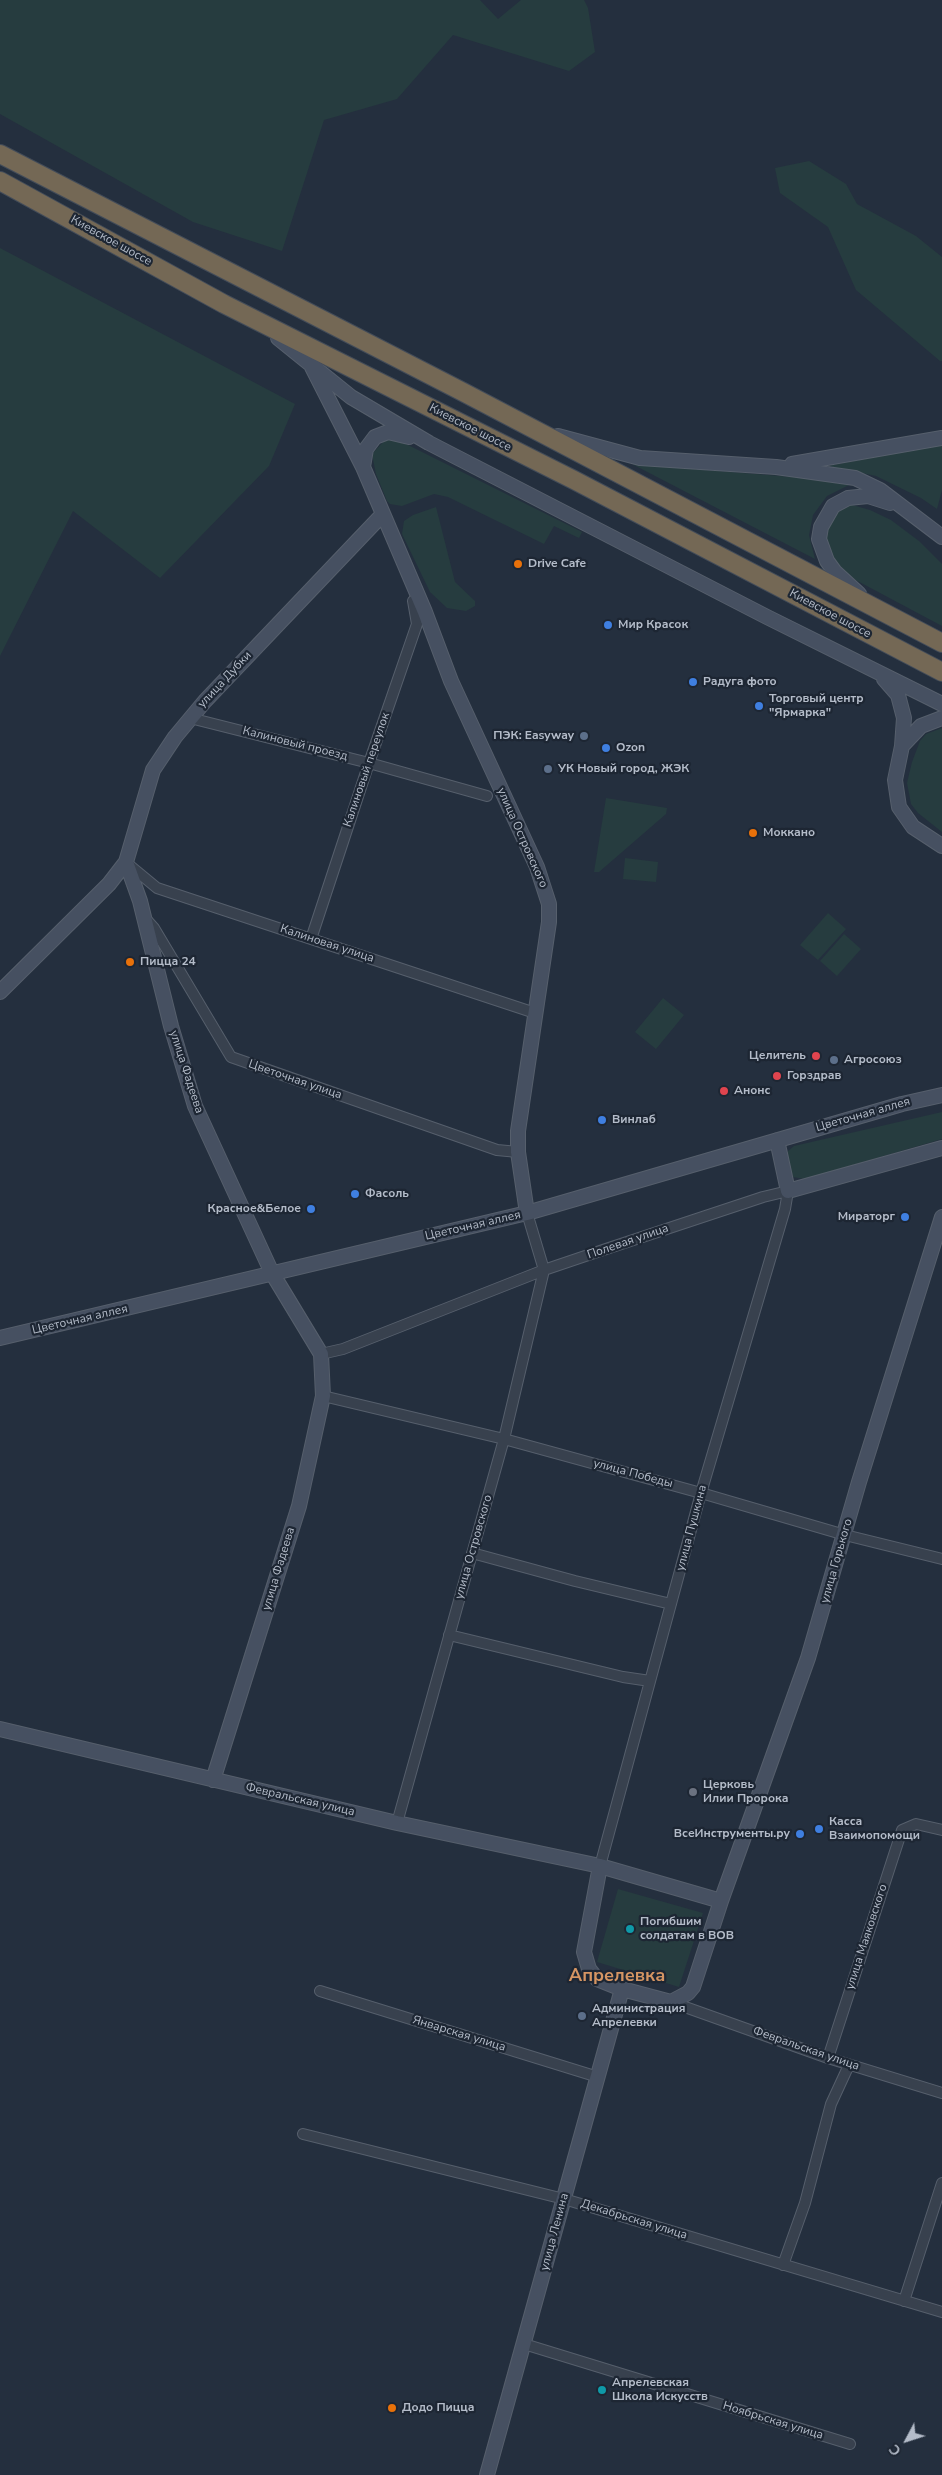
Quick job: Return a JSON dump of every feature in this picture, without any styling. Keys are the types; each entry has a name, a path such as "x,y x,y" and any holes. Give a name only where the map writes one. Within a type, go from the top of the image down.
{"highway":[{"name":"Киевское шоссе","path":"0,154 882,610 942,643"},
{"name":"Киевское шоссе","path":"0,181 224,304 574,480 942,672"}],"street":[{"path":"224,304 289,345 351,397 429,444 942,704"},
{"path":"312,366 363,467 382,514"},
{"path":"530,429 640,458 776,467 856,478 880,490 942,537"},
{"path":"363,467 366,449 370,441 380,434 394,432 429,444"},
{"path":"776,467 942,438"},
{"path":"882,610 854,590 835,572 819,539 821,527 834,506 840,501 855,496 868,496 905,508"},
{"name":"улица Островского","path":"382,514 425,612 451,681 536,867 549,904 550,922 520,1104 518,1152 527,1213"},
{"name":"улица Дубки","path":"0,992 109,884 126,862 154,770 190,718 382,514"},
{"name":"Калиновый переулок","path":"311,939 417,624 413,601"},
{"path":"880,674 894,689 902,706 904,718 902,746 895,780 898,807 913,827 942,846"},
{"name":"Калиновый проезд","path":"190,718 369,763 487,796"},
{"path":"902,746 921,726 942,718"},
{"name":"Калиновая улица","path":"126,862 157,888 535,1013"},
{"name":"улица Фадеева","path":"126,862 143,915 171,1026 195,1106 272,1273 321,1354 322,1396 299,1506 213,1780"},
{"name":"Цветочная улица","path":"143,915 154,928 231,1057 497,1150 518,1152"},
{"name":"Цветочная аллея","path":"0,1338 527,1213 902,1104 942,1095"},
{"path":"777,1140 788,1191"},
{"name":"Полевая улица","path":"321,1354 344,1349 544,1270 754,1200 942,1148"},
{"name":"улица Пушкина","path":"600,1866 701,1493 785,1208 788,1191"},
{"path":"527,1213 544,1270"},
{"name":"улица Горького","path":"671,2002 688,1993 693,1987 721,1901 805,1666 859,1482 942,1217"},
{"name":"улица Островского","path":"397,1823 504,1439 544,1270"},
{"name":"улица Победы","path":"322,1396 504,1439 845,1535 942,1559"},
{"path":"472,1553 576,1582 671,1604"},
{"path":"450,1635 623,1677 650,1681"},
{"name":"Февральская улица","path":"0,1729 397,1823 600,1866 721,1901"},
{"name":"улица Маяковского","path":"828,2058 902,1830 916,1824 942,1830"},
{"path":"600,1866 584,1952 589,1969 597,1979 622,1989 671,2002"},
{"name":"улица Ленина","path":"487,2475 622,1989"},
{"name":"Январская улица","path":"320,1991 598,2077"},
{"name":"Февральская улица","path":"671,2002 828,2058 942,2093"},
{"path":"783,2265 805,2203 831,2104 849,2064"},
{"name":"Декабрьская улица","path":"303,2134 564,2199 942,2312"},
{"path":"904,2301 942,2183"},
{"name":"Ноябрьская улица","path":"524,2344 850,2444"}],"green space":[{"path":"0,0 480,0 498,19 521,0 584,0 588,8 595,52 569,71 453,35 397,99 324,120 282,251 193,222 0,114"},
{"path":"809,161 846,184 857,204 916,236 942,257 942,361 856,290 828,227 780,193 775,168"},
{"path":"0,248 295,404 269,466 160,578 73,511 0,656"},
{"path":"392,439 408,445 582,532 579,538 554,526 544,544 448,497 434,494 402,506 390,504 376,474 372,454 384,441"},
{"path":"942,444 942,490 937,509 921,498 876,476 828,466"},
{"path":"632,464 805,478 849,485 827,496 813,515 809,535 815,559"},
{"path":"849,504 870,510 891,520 919,541 942,564 942,626 850,577 832,558 826,546 826,533 836,514"},
{"path":"436,507 455,582 475,601 475,606 466,611 447,608 430,592 402,534 404,521 413,515"},
{"path":"942,728 942,832 918,813 911,804 907,783 920,741 926,734"},
{"path":"606,798 667,808 666,814 599,872 594,872"},
{"path":"625,858 658,862 656,882 623,879"},
{"path":"828,913 846,929 818,960 800,945"},
{"path":"844,934 861,949 837,976 820,961"},
{"path":"663,998 684,1015 656,1049 635,1032"},
{"path":"942,1112 942,1139 805,1179 793,1177 788,1165 787,1152 794,1146"},
{"path":"618,1889 703,1913 679,1987 597,1962"}],"place":[{"name":"Drive Cafe","path":"518,564"},
{"name":"Мир Красок","path":"608,625"},
{"name":"Радуга фото","path":"693,682"},
{"name":"Торговый центр \"Ярмарка\"","path":"759,706"},
{"name":"ПЭК: Easyway","path":"584,736"},
{"name":"Ozon","path":"606,748"},
{"name":"УК Новый город, ЖЭК","path":"548,769"},
{"name":"Моккано","path":"753,833"},
{"name":"Пицца 24","path":"130,962"},
{"name":"Целитель","path":"816,1056"},
{"name":"Агросоюз","path":"834,1060"},
{"name":"Горздрав","path":"777,1076"},
{"name":"Анонс","path":"724,1091"},
{"name":"Винлаб","path":"602,1120"},
{"name":"Фасоль","path":"355,1194"},
{"name":"Красное&Белое","path":"311,1209"},
{"name":"Мираторг","path":"905,1217"},
{"name":"Церковь Илии Пророка","path":"693,1792"},
{"name":"Касса Взаимопомощи","path":"819,1829"},
{"name":"ВсеИнструменты.ру","path":"800,1834"},
{"name":"Погибшим солдатам в ВОВ","path":"630,1929"},
{"name":"Администрация Апрелевки","path":"582,2016"},
{"name":"Апрелевская Школа Искусств","path":"602,2390"},
{"name":"Додо Пицца","path":"392,2408"}],"district":[{"name":"Апрелевка","path":"617,1977"}]}
